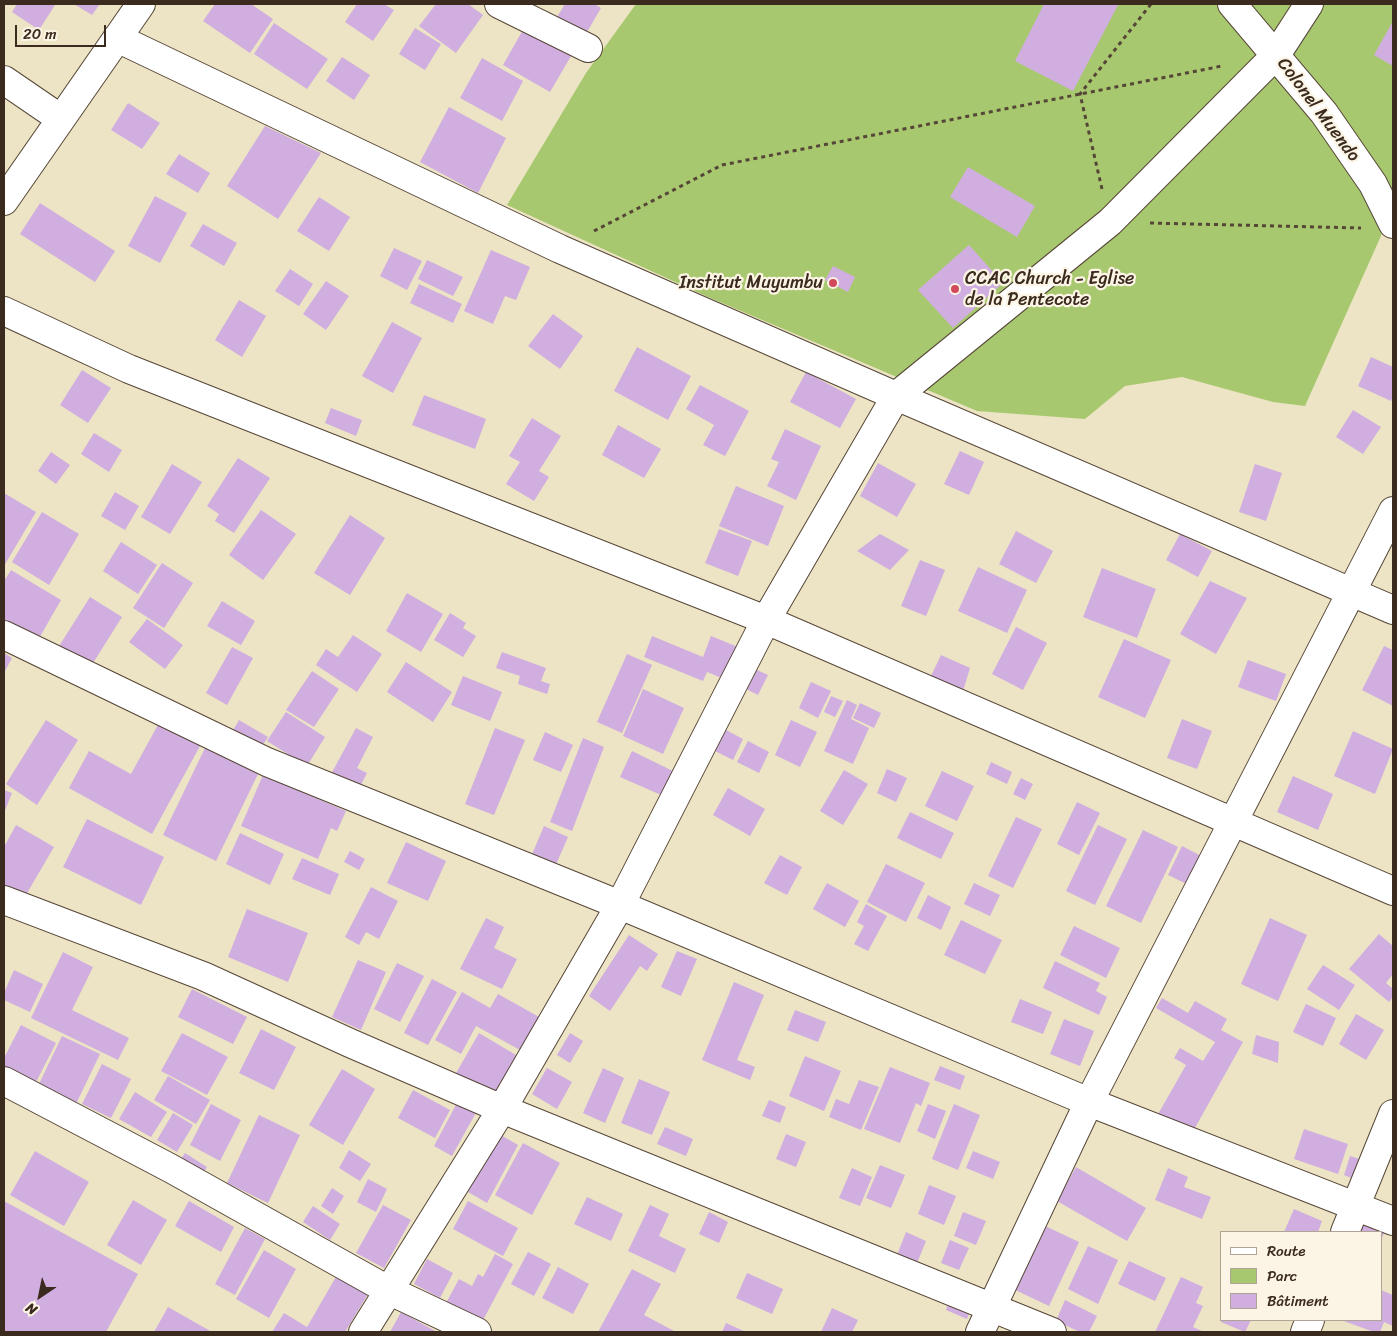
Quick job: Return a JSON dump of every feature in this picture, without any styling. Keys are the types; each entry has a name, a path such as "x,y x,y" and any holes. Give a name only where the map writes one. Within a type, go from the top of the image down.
{"street":[{"path":"4,201 141,4"},
{"path":"499,4 588,48"},
{"name":"Colonel Muendo","path":"1232,4 1329,121 1373,184 1381,227"},
{"path":"363,1332 502,1109 620,905 766,620 896,396 1110,222 1276,55 1309,4"},
{"path":"117,38 560,249 1393,610"},
{"path":"4,80 61,119"},
{"path":"4,311 129,369 766,620 1393,891"},
{"path":"980,1332 1089,1102 1393,511"},
{"path":"4,634 267,762 620,905 1089,1102 1393,1221"},
{"path":"4,900 203,976 502,1109 1052,1332"},
{"path":"4,1081 170,1168 388,1290 477,1332"},
{"path":"1345,1231 1393,1114"}],"path":[{"path":"1080,94 1151,4"},
{"path":"560,249 722,165 1227,65"},
{"path":"1080,94 1110,222 1381,227"}],"green space":[{"path":"636,4 1393,4 1393,209 1305,406 1273,402 1182,377 1125,386 1085,419 977,411 708,297 507,205 586,73"}],"building":[{"path":"17,4 55,5 39,30 12,12"},
{"path":"74,4 100,4 92,15"},
{"path":"215,4 251,4 273,19 250,53 203,21"},
{"path":"357,4 384,4 394,10 373,41 345,22"},
{"path":"436,4 468,4 483,15 456,53 419,26"},
{"path":"565,4 594,4 601,8 583,39 554,22"},
{"path":"1044,4 1118,5 1073,91 1015,61"},
{"path":"1393,21 1393,66 1374,55"},
{"path":"274,23 328,59 307,89 254,54"},
{"path":"415,28 441,44 425,70 399,54"},
{"path":"524,28 571,56 550,92 503,65"},
{"path":"342,57 370,75 354,100 326,81"},
{"path":"482,58 523,81 502,121 460,98"},
{"path":"128,103 160,123 142,149 111,130"},
{"path":"449,107 506,138 478,193 420,162"},
{"path":"265,126 321,153 278,219 227,186"},
{"path":"179,154 210,173 198,193 166,174"},
{"path":"968,167 1035,206 1017,237 950,197"},
{"path":"155,196 187,213 160,263 128,246"},
{"path":"319,197 350,217 329,251 297,231"},
{"path":"40,203 115,251 95,282 20,234"},
{"path":"203,224 237,243 224,266 190,246"},
{"path":"969,245 1003,283 953,328 918,290"},
{"path":"394,248 422,261 407,290 380,276"},
{"path":"491,250 530,267 516,300 505,296 493,324 464,311"},
{"path":"427,260 463,277 453,296 418,279"},
{"path":"833,266 855,277 848,292 825,280"},
{"path":"290,269 313,284 299,306 275,291"},
{"path":"326,281 349,296 326,330 303,314"},
{"path":"419,284 462,304 453,323 410,303"},
{"path":"239,300 266,316 242,357 215,340"},
{"path":"553,314 583,336 560,369 528,346"},
{"path":"392,322 422,338 393,393 362,376"},
{"path":"637,347 691,376 668,420 614,391"},
{"path":"1371,357 1393,367 1393,396 1391,401 1358,386"},
{"path":"82,370 111,388 88,423 60,405"},
{"path":"806,372 856,399 840,428 790,402"},
{"path":"700,385 749,411 725,456 703,445 714,425 686,409"},
{"path":"424,395 486,419 475,449 412,425"},
{"path":"331,408 362,420 356,436 325,423"},
{"path":"1353,410 1381,427 1363,454 1336,437"},
{"path":"532,418 561,436 539,471 549,477 534,501 506,484 520,462 509,456"},
{"path":"618,425 661,449 644,478 602,455"},
{"path":"785,429 821,446 796,500 767,486 779,462 771,459"},
{"path":"94,433 122,450 109,472 81,454"},
{"path":"960,451 984,462 969,495 944,484"},
{"path":"51,452 70,465 56,484 38,471"},
{"path":"238,458 270,478 234,533 215,521 219,514 207,506"},
{"path":"878,463 916,484 897,517 860,496"},
{"path":"172,464 202,482 170,534 141,517"},
{"path":"1255,464 1282,473 1266,521 1239,512"},
{"path":"736,486 784,506 768,546 719,526"},
{"path":"115,492 139,506 125,530 101,516"},
{"path":"4,493 36,512 4,566"},
{"path":"261,510 296,534 263,580 229,555"},
{"path":"42,512 79,534 49,585 12,562"},
{"path":"350,515 385,538 350,595 314,573"},
{"path":"719,529 752,541 738,576 705,563"},
{"path":"1016,531 1053,551 1036,583 999,564"},
{"path":"880,534 909,550 890,570 857,551"},
{"path":"1180,534 1212,551 1198,577 1166,560"},
{"path":"121,542 157,565 138,594 103,571"},
{"path":"920,560 945,570 926,616 901,606"},
{"path":"162,563 193,583 164,628 133,608"},
{"path":"978,567 1027,590 1007,633 958,611"},
{"path":"1102,568 1156,589 1137,638 1083,617"},
{"path":"11,570 61,600 38,640 4,619 4,581"},
{"path":"1210,581 1247,598 1216,654 1180,634"},
{"path":"407,593 443,614 421,652 386,631"},
{"path":"90,597 122,617 88,671 56,651"},
{"path":"222,601 255,621 241,645 207,626"},
{"path":"450,613 466,623 463,628 476,636 463,657 434,640"},
{"path":"147,619 183,645 165,669 129,642"},
{"path":"1016,627 1047,643 1023,690 992,674"},
{"path":"353,635 382,654 357,692 316,665 326,649 338,657"},
{"path":"652,636 703,657 711,636 738,647 724,679 707,672 703,681 644,657"},
{"path":"1124,639 1171,660 1145,718 1098,697"},
{"path":"1384,646 1393,650 1393,706 1362,690"},
{"path":"232,647 253,658 227,705 206,693"},
{"path":"502,652 546,668 541,681 550,684 547,694 518,684 520,676 496,668"},
{"path":"4,653 12,658 4,673"},
{"path":"627,654 652,665 622,733 597,722"},
{"path":"941,655 970,668 963,691 931,676"},
{"path":"1248,660 1286,674 1276,701 1238,687"},
{"path":"406,662 452,692 433,722 387,692"},
{"path":"753,668 768,675 758,695 744,688"},
{"path":"312,671 339,689 314,727 286,710"},
{"path":"463,676 502,692 490,721 451,705"},
{"path":"811,682 831,691 818,718 799,708"},
{"path":"643,689 684,708 663,754 623,736"},
{"path":"831,696 843,701 835,717 824,712"},
{"path":"847,700 857,705 851,719 869,728 853,764 824,751"},
{"path":"860,703 881,713 874,728 853,718"},
{"path":"286,712 325,737 307,766 267,741"},
{"path":"1182,719 1212,731 1197,769 1167,758"},
{"path":"46,720 78,740 37,805 6,784"},
{"path":"239,720 268,737 260,749 232,732"},
{"path":"791,720 817,732 800,767 775,755"},
{"path":"159,723 200,746 152,834 69,788 89,751 131,774"},
{"path":"356,728 373,737 357,768 367,773 358,791 330,776"},
{"path":"495,728 525,740 494,815 465,804"},
{"path":"726,730 743,739 733,760 715,751"},
{"path":"1353,731 1393,749 1375,794 1334,776"},
{"path":"545,732 573,745 561,772 533,760"},
{"path":"583,738 604,747 572,831 550,822"},
{"path":"748,741 769,752 759,773 737,762"},
{"path":"205,748 258,774 216,861 163,835"},
{"path":"632,751 679,774 668,798 620,777"},
{"path":"991,762 1012,772 1007,784 986,774"},
{"path":"887,769 907,778 896,802 877,793"},
{"path":"844,770 868,784 843,825 820,811"},
{"path":"942,771 974,786 957,821 925,806"},
{"path":"263,775 346,811 337,831 331,828 318,859 241,826"},
{"path":"1293,776 1333,794 1318,830 1277,812"},
{"path":"1021,778 1033,784 1025,800 1013,794"},
{"path":"728,788 765,809 750,836 713,815"},
{"path":"4,790 12,793 4,813"},
{"path":"1077,802 1100,813 1079,855 1057,844"},
{"path":"910,812 954,833 941,859 897,838"},
{"path":"1016,817 1042,829 1013,888 988,876"},
{"path":"87,819 164,857 141,905 63,867"},
{"path":"16,825 54,847 23,900 4,889 4,847"},
{"path":"1098,825 1127,839 1095,905 1066,891"},
{"path":"544,826 568,837 554,869 530,859"},
{"path":"1143,830 1178,847 1141,923 1106,906"},
{"path":"240,833 284,854 270,885 226,864"},
{"path":"406,842 446,861 428,901 387,883"},
{"path":"1182,846 1207,859 1193,887 1168,875"},
{"path":"350,851 365,859 359,870 344,862"},
{"path":"780,855 802,867 787,895 764,883"},
{"path":"302,858 339,874 330,895 292,879"},
{"path":"886,864 925,883 906,922 867,902"},
{"path":"827,883 859,901 845,927 813,909"},
{"path":"974,883 1000,895 990,916 964,904"},
{"path":"371,887 398,901 379,939 366,932 359,945 345,937"},
{"path":"928,895 951,907 941,930 917,918"},
{"path":"866,904 887,916 868,951 854,944 864,926 857,922"},
{"path":"247,909 308,933 288,982 228,957"},
{"path":"486,918 504,927 494,948 517,959 502,989 460,969"},
{"path":"1270,918 1307,935 1278,1001 1241,984"},
{"path":"961,920 1002,940 985,974 944,955"},
{"path":"1074,926 1120,948 1106,978 1060,955"},
{"path":"1379,934 1393,946 1393,974 1386,983 1393,989 1393,997 1389,1002 1349,969"},
{"path":"629,935 658,954 647,971 640,966 610,1011 589,996"},
{"path":"677,951 697,959 681,996 661,987"},
{"path":"63,952 93,967 72,1010 129,1038 118,1060 31,1018"},
{"path":"358,960 386,972 361,1030 332,1017"},
{"path":"1055,961 1100,983 1096,991 1107,997 1099,1015 1043,988"},
{"path":"397,963 424,976 400,1022 374,1009"},
{"path":"1323,965 1355,985 1339,1010 1307,989"},
{"path":"14,970 43,984 30,1012 4,1000 4,993"},
{"path":"432,979 457,992 428,1045 404,1033"},
{"path":"734,982 764,995 737,1060 755,1067 750,1080 702,1060"},
{"path":"192,989 247,1017 233,1044 178,1017"},
{"path":"462,992 490,1008 498,994 541,1018 522,1051 476,1026 461,1054 435,1040"},
{"path":"1162,998 1188,1013 1195,1001 1227,1019 1221,1030 1243,1042 1191,1135 1157,1116 1186,1065 1174,1058 1180,1048 1203,1061 1215,1042 1156,1008"},
{"path":"1020,999 1052,1012 1043,1034 1011,1022"},
{"path":"1306,1004 1336,1018 1323,1046 1293,1032"},
{"path":"795,1010 826,1022 818,1042 787,1030"},
{"path":"1356,1014 1384,1030 1366,1060 1339,1044"},
{"path":"1064,1019 1094,1031 1080,1066 1050,1054"},
{"path":"21,1025 56,1043 33,1088 4,1073 4,1058"},
{"path":"261,1029 296,1047 274,1090 239,1073"},
{"path":"182,1033 228,1057 207,1095 161,1071"},
{"path":"479,1033 521,1058 496,1099 455,1075"},
{"path":"570,1033 583,1041 570,1063 557,1055"},
{"path":"1256,1035 1279,1042 1278,1063 1252,1054"},
{"path":"62,1036 100,1054 76,1104 38,1086"},
{"path":"805,1056 841,1071 824,1111 789,1096"},
{"path":"102,1064 131,1079 111,1118 82,1104"},
{"path":"940,1066 965,1076 960,1090 934,1080"},
{"path":"890,1067 930,1083 921,1106 916,1103 900,1143 864,1129"},
{"path":"547,1068 572,1082 557,1109 532,1094"},
{"path":"603,1068 624,1078 605,1123 583,1113"},
{"path":"342,1069 375,1089 343,1145 309,1125"},
{"path":"168,1076 210,1100 196,1124 154,1100"},
{"path":"639,1079 670,1092 652,1135 621,1123"},
{"path":"859,1080 879,1087 861,1130 829,1117 836,1099 849,1104"},
{"path":"413,1090 450,1110 435,1138 398,1118"},
{"path":"135,1092 167,1112 151,1137 119,1119"},
{"path":"459,1099 478,1109 452,1156 434,1146"},
{"path":"769,1100 786,1107 780,1123 762,1116"},
{"path":"211,1104 241,1120 220,1161 190,1145"},
{"path":"928,1104 946,1111 935,1139 917,1131"},
{"path":"954,1104 980,1115 958,1170 932,1159"},
{"path":"173,1113 193,1125 177,1152 157,1140"},
{"path":"259,1115 300,1135 268,1203 227,1183"},
{"path":"665,1127 693,1139 686,1156 657,1144"},
{"path":"1304,1129 1348,1144 1338,1174 1294,1159"},
{"path":"499,1134 518,1145 487,1203 468,1192"},
{"path":"786,1134 806,1142 796,1167 776,1159"},
{"path":"523,1143 560,1163 532,1215 495,1195"},
{"path":"349,1150 371,1164 360,1181 339,1168"},
{"path":"35,1151 89,1182 64,1226 10,1195"},
{"path":"973,1151 1000,1162 993,1179 966,1168"},
{"path":"185,1153 207,1167 199,1180 177,1165"},
{"path":"1350,1156 1366,1161 1359,1181 1344,1175"},
{"path":"880,1165 905,1175 891,1208 866,1198"},
{"path":"1076,1167 1146,1208 1127,1241 1057,1201"},
{"path":"852,1168 872,1177 860,1206 839,1198"},
{"path":"1168,1168 1188,1177 1184,1187 1211,1197 1202,1219 1155,1200"},
{"path":"368,1179 387,1189 376,1212 357,1202"},
{"path":"929,1185 956,1196 944,1225 918,1214"},
{"path":"332,1188 344,1196 333,1214 321,1206"},
{"path":"587,1197 623,1214 611,1241 574,1224"},
{"path":"133,1200 167,1220 141,1265 107,1245"},
{"path":"4,1201 138,1274 106,1332 4,1332"},
{"path":"189,1201 234,1227 221,1252 175,1226"},
{"path":"468,1201 518,1228 503,1256 453,1229"},
{"path":"383,1205 411,1220 384,1268 356,1253"},
{"path":"650,1205 669,1214 659,1236 686,1249 675,1273 628,1251"},
{"path":"313,1206 340,1224 330,1240 303,1222"},
{"path":"1294,1209 1322,1221 1318,1231 1284,1231"},
{"path":"709,1212 728,1222 719,1243 699,1234"},
{"path":"963,1212 986,1221 976,1245 954,1236"},
{"path":"1363,1217 1387,1226 1382,1238 1382,1231 1358,1231"},
{"path":"1041,1224 1079,1242 1049,1306 1011,1288"},
{"path":"245,1228 265,1239 235,1295 215,1284"},
{"path":"906,1232 926,1241 917,1263 897,1255"},
{"path":"950,1240 969,1248 959,1270 941,1263"},
{"path":"1088,1246 1118,1260 1098,1304 1068,1289"},
{"path":"264,1250 296,1269 269,1318 236,1299"},
{"path":"528,1252 551,1264 534,1296 511,1284"},
{"path":"495,1254 513,1264 482,1322 446,1303 459,1279 472,1286 478,1274 483,1277"},
{"path":"427,1259 453,1273 440,1298 414,1284"},
{"path":"1129,1261 1166,1278 1155,1301 1118,1284"},
{"path":"558,1267 589,1284 573,1314 542,1298"},
{"path":"632,1269 661,1284 644,1315 674,1332 598,1332"},
{"path":"747,1273 783,1289 772,1314 736,1298"},
{"path":"337,1275 368,1294 345,1332 272,1332 284,1313 307,1327"},
{"path":"1181,1277 1203,1287 1196,1303 1203,1306 1193,1327 1204,1332 1155,1332"},
{"path":"1382,1290 1393,1295 1393,1326 1384,1322 1380,1332 1374,1332 1344,1321 1382,1321"},
{"path":"951,1295 973,1304 967,1319 946,1310"},
{"path":"1065,1300 1097,1316 1089,1332 1080,1332 1056,1321"},
{"path":"168,1307 212,1332 154,1332"},
{"path":"832,1308 858,1320 852,1332 821,1332"},
{"path":"401,1312 437,1332 390,1332"},
{"path":"1221,1321 1250,1321 1245,1332"},
{"path":"726,1323 746,1332 722,1332"}],"place":[{"name":"Institut Muyumbu","path":"833,283"},
{"name":"CCAC Church - Eglise de la Pentecote","path":"955,289"}]}
